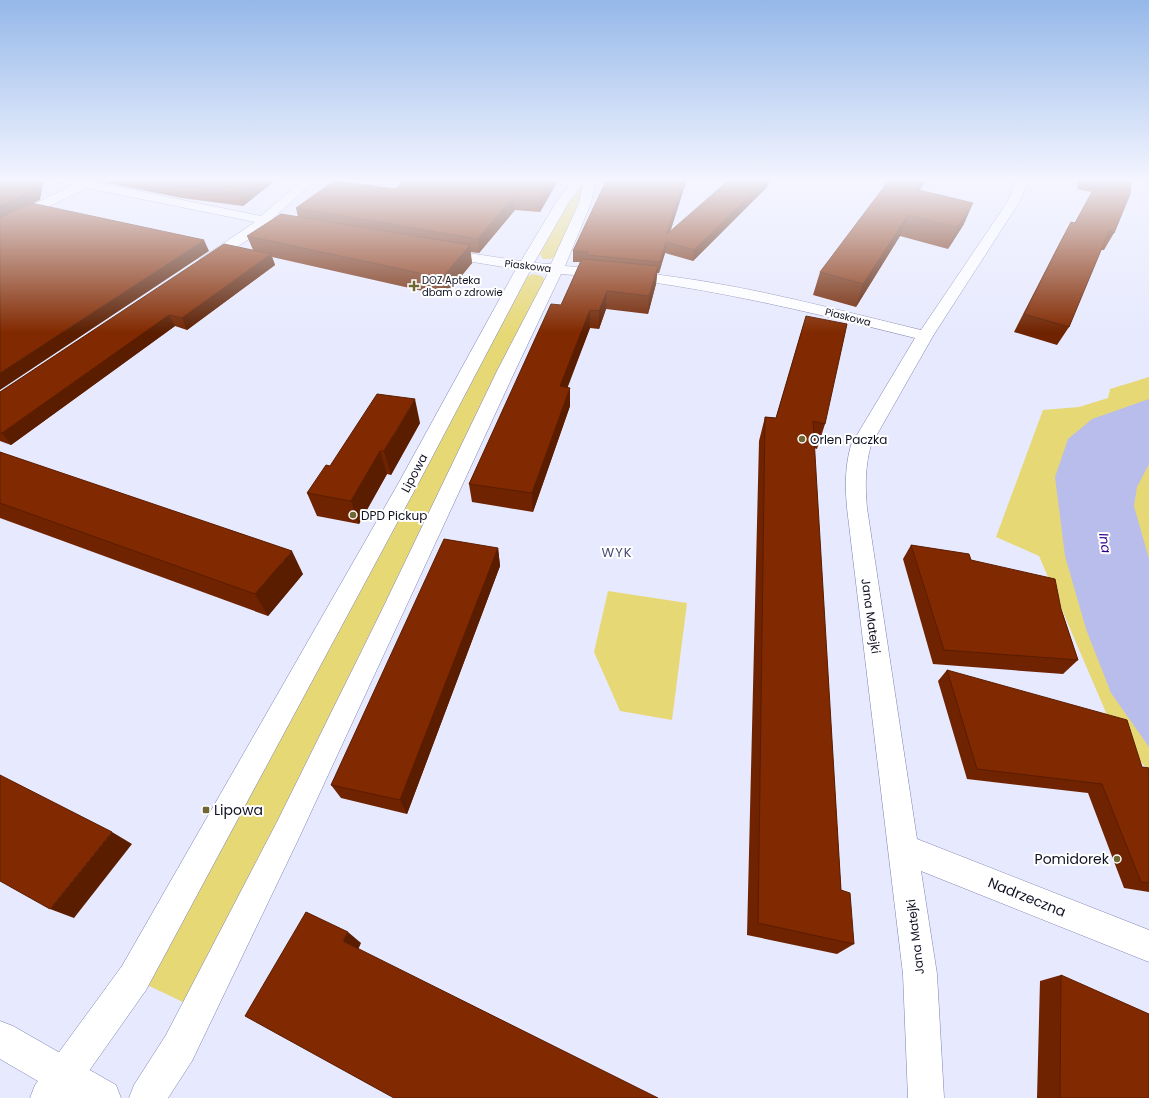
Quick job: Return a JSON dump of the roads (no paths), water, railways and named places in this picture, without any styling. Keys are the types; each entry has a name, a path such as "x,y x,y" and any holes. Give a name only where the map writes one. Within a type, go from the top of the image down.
{"street":[{"path":"190,272 250,230"},
{"name":"Lipowa","path":"56,1087 134,978 408,484 525,266 546,230"},
{"path":"148,1098 178,1048 288,830 391,616 506,371 556,270 573,230"},
{"name":"Jana Matejki","path":"926,1098 920,974 858,516 855,484 856,462 861,445 925,336 995,230"},
{"name":"Piaskowa","path":"425,250 556,270 668,280 788,302 925,336"},
{"name":"Nadrzeczna","path":"904,849 1149,946"},
{"path":"0,1039 56,1087 103,1098"}],"water":[{"name":"Ina","path":"1149,399 1149,464 1137,487 1134,506 1149,559 1149,747 1111,693 1086,629 1065,556 1055,477 1068,439 1092,419"}],"place":[{"name":"DOZ Apteka dbam o zdrowie","path":"414,286"},
{"name":"Orlen Paczka","path":"802,439"},
{"name":"DPD Pickup","path":"353,515"},
{"name":"Lipowa","path":"206,810"},
{"name":"Pomidorek","path":"1117,859"}],"district":[{"name":"WYK","path":"617,552"}]}
